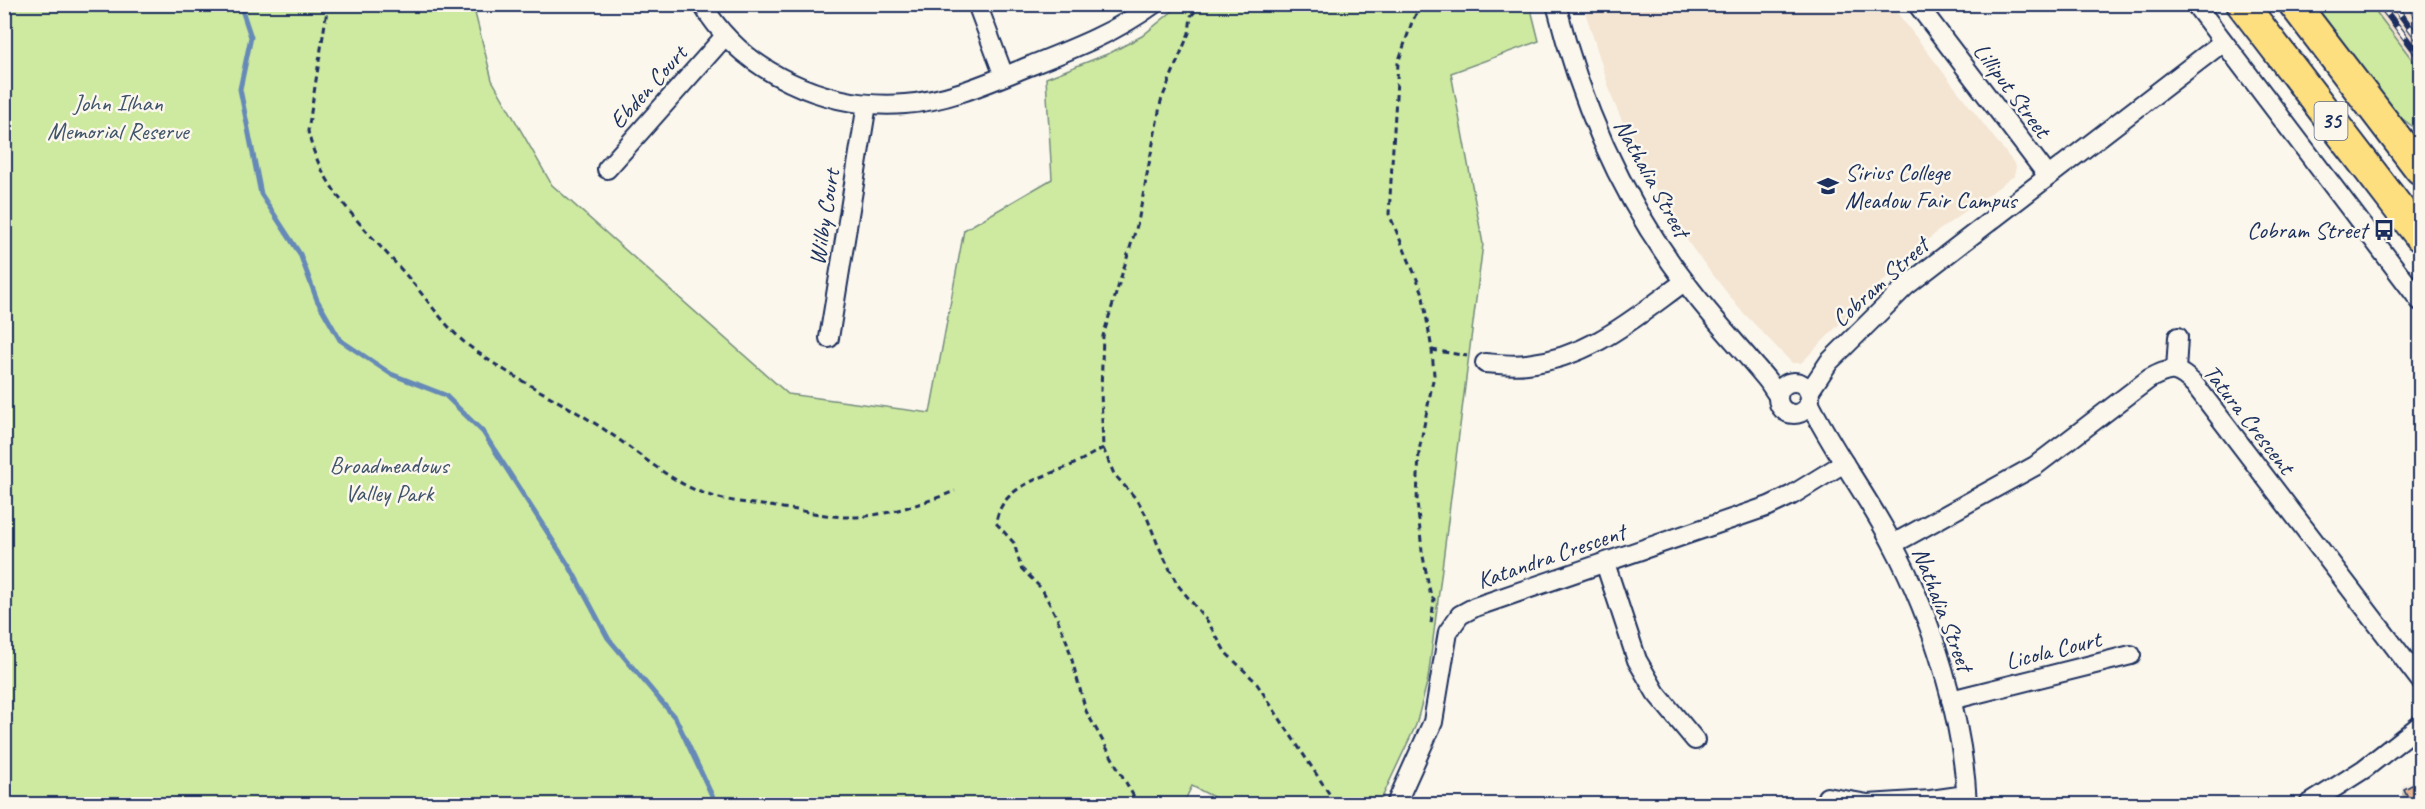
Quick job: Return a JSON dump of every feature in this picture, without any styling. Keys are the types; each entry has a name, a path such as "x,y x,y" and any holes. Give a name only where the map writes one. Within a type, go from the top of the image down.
{"main road":[{"name":"35","path":"2242,4 2421,236"},
{"name":"35","path":"2294,4 2421,169"}],"street":[{"path":"702,4 725,36 740,50 779,77 834,99 867,104 906,104 931,100 1004,76 1108,34 1154,4"},
{"path":"977,4 1004,76"},
{"name":"Nathalia Street","path":"1556,4 1575,72 1610,158 1634,203 1684,282 1778,396"},
{"name":"Lilliput Street","path":"1917,4 2048,176"},
{"path":"2195,4 2421,301"},
{"name":"Ebden Court","path":"607,169 725,36"},
{"name":"Cobram Street","path":"1802,390 1906,286 2223,42"},
{"name":"Wilby Court","path":"829,338 867,104"},
{"path":"1485,363 1526,364 1590,347 1611,335 1684,282"},
{"path":"2176,370 2178,338"},
{"name":"Nathalia Street","path":"1744,353 1802,390 1833,447 1893,544 1930,630 1951,700 1962,755 1967,800"},
{"name":"Tatura Crescent","path":"1893,544 2026,471 2149,379 2170,370 2176,370 2182,372 2195,385 2421,680"},
{"path":"1782,387 1802,390 1804,411 1794,414 1784,411 1778,402 1778,396 1782,387"},
{"name":"Nathalia Street","path":"1794,414 1833,447"},
{"name":"Katandra Crescent","path":"1396,804 1433,722 1448,632 1460,615 1475,607 1769,506 1792,495 1844,463"},
{"path":"1605,562 1637,660 1656,693 1695,740"},
{"name":"Licola Court","path":"1951,700 2131,655"},
{"path":"2309,804 2364,769 2421,725"},
{"path":"1827,797 1868,804 1967,800"}],"path":[{"path":"328,4 308,131 312,150 325,177 345,205 449,326 471,348 607,431 686,485 709,496 740,504 855,517 930,501 955,490"},
{"path":"1314,4 1299,7 1202,5 1191,16 1189,33 1161,101 1138,222 1103,336 1101,392 1103,448 1114,474 1138,501 1177,584 1208,622 1226,653 1255,681 1336,804"},
{"path":"1421,4 1412,22 1398,63 1389,214 1422,291 1432,350 1434,375 1419,451 1417,501 1422,551 1431,597 1434,599 1430,629"},
{"path":"1432,350 1467,356"},
{"path":"1103,448 1026,484 1006,501 996,523 1014,543 1021,568 1042,589 1057,618 1063,630 1086,711 1138,804"}],"shaded area":[{"name":"Sirius College Meadow Fair Campus","path":"1583,5 1891,5 2016,166 2014,176 1938,231 1871,292 1801,363 1792,363 1738,307 1693,249 1666,208 1636,152 1613,100"},
{"path":"2371,5 2418,5 2420,7 2420,70"}],"green space":[{"name":"Broadmeadows Valley Park","path":"5,4 473,5 492,80 552,185 788,394 930,413 964,230 1052,179 1046,78 1110,53 1142,36 1180,5 1530,5 1539,41 1451,73 1483,244 1428,679 1416,725 1379,804 1227,804 1192,786 1183,804 5,804"},
{"path":"2311,5 2371,5 2420,70 2420,132 2392,111"}],"building":[{"path":"2420,781 2420,804 2411,804 2404,789"}],"waterway":[{"path":"240,4 251,37 240,89 261,194 300,254 317,300 340,340 391,374 445,395 483,432 571,569 608,638 676,719 716,804"}],"railway":[{"path":"2380,4 2420,57"},
{"path":"2393,4 2420,41"},
{"path":"2409,4 2420,20"}],"place":[{"name":"Sirius College Meadow Fair Campus","path":"1828,186"},
{"name":"Cobram Street","path":"2384,230"}],"park label":[{"name":"John Ilhan Memorial Reserve","path":"118,117"}]}
